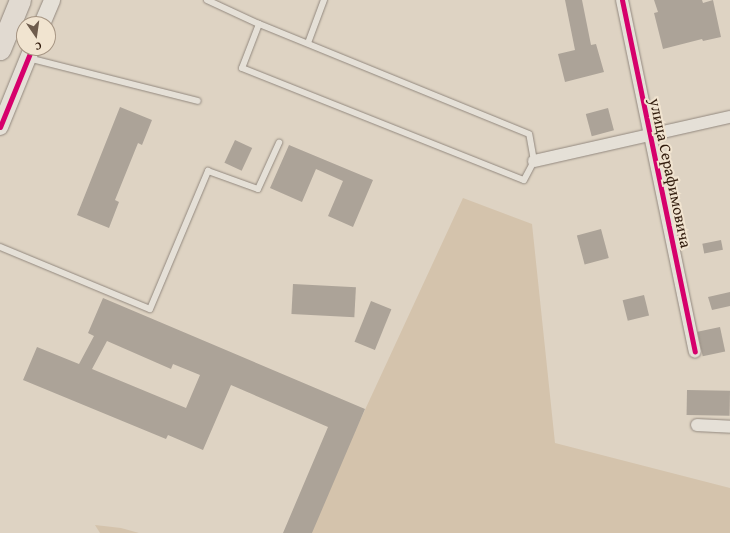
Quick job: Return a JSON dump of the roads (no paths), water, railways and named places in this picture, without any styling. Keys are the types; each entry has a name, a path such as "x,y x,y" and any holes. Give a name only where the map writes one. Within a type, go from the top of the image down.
{"highway":[{"path":"0,49 20,0"}],"street":[{"path":"45,16 52,0"},
{"name":"улица Серафимовича","path":"622,0 695,352"},
{"path":"0,127 29,56"},
{"path":"534,161 650,133 730,117"},
{"path":"697,425 730,427"}],"lane":[{"path":"207,0 259,24 529,134 534,161 524,180 242,68 259,24"},
{"path":"308,44 324,0"},
{"path":"40,56 198,101"},
{"path":"0,247 150,309 208,171 258,189 279,142"}]}
